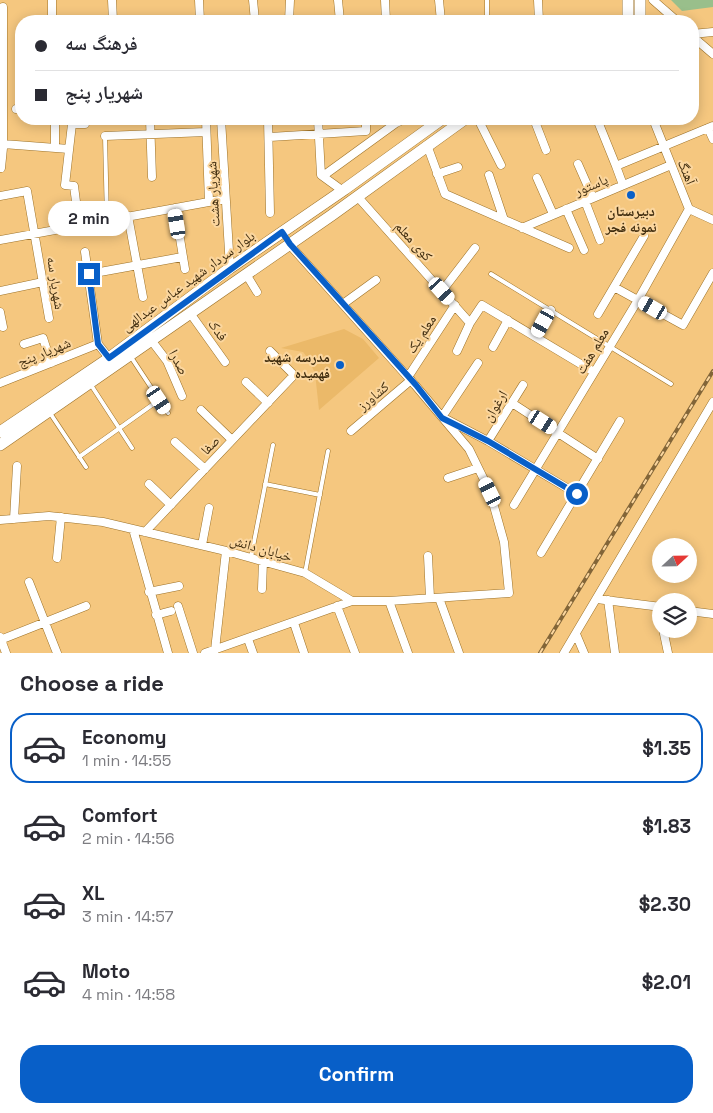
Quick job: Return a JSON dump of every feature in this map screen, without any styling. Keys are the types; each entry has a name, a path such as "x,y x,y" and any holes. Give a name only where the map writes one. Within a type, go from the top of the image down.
{"street":[{"path":"52,0 52,15"},
{"path":"112,0 113,15"},
{"path":"199,0 200,15"},
{"path":"253,0 254,15"},
{"path":"289,15 290,0"},
{"path":"338,0 339,15"},
{"path":"385,0 386,15"},
{"path":"439,0 440,15"},
{"path":"538,0 539,15"},
{"path":"628,0 628,15"},
{"path":"640,0 640,15"},
{"path":"653,0 670,15"},
{"path":"0,168 3,144 1,90 3,7"},
{"path":"699,34 713,32"},
{"path":"699,41 713,54"},
{"path":"55,125 55,148"},
{"path":"72,125 65,185 74,186 79,225"},
{"path":"150,125 152,177"},
{"path":"206,125 209,202"},
{"name":"شهریار هشت","path":"221,125 230,268"},
{"path":"269,125 270,213"},
{"path":"318,125 321,174 343,191"},
{"path":"270,137 366,131 366,125"},
{"path":"323,176 393,125"},
{"name":"بلوار سردار شهید عباس عبدالهی","path":"0,432 109,358 230,268 343,191 434,125"},
{"name":"بلوار سردار شهید عباس عبدالهی","path":"0,445 290,244 456,125"},
{"path":"481,125 501,165"},
{"path":"536,125 546,150"},
{"path":"599,125 624,185"},
{"name":"آهنگ","path":"655,125 689,209"},
{"path":"616,166 711,127 713,139"},
{"path":"105,136 206,132"},
{"path":"3,144 69,148"},
{"path":"427,145 445,194 569,248"},
{"path":"578,164 593,198"},
{"name":"پاستور","path":"522,228 671,165"},
{"path":"438,174 458,167"},
{"path":"489,175 504,220"},
{"path":"538,178 553,214"},
{"name":"شهریار سه","path":"0,196 27,191 49,318"},
{"name":"کوی معلم","path":"357,196 470,323"},
{"path":"0,240 225,199"},
{"path":"584,201 600,240"},
{"path":"174,208 185,269"},
{"path":"566,209 584,250"},
{"path":"689,209 713,220"},
{"name":"معلم هفت","path":"514,505 638,300 689,209"},
{"path":"128,216 143,297"},
{"path":"205,653 352,601 388,601 510,593 504,542 490,492 469,449 410,379 290,244 282,232"},
{"path":"598,314 644,236"},
{"path":"442,291 475,248"},
{"path":"85,252 98,344 109,358"},
{"path":"89,274 182,257"},
{"path":"614,287 682,325 713,273"},
{"path":"246,274 257,292"},
{"path":"343,304 376,280"},
{"path":"0,291 43,282"},
{"path":"457,351 470,323 482,305 594,372"},
{"name":"معلم یک","path":"410,379 455,306"},
{"path":"536,336 551,310"},
{"path":"0,312 3,327"},
{"name":"فدک","path":"190,313 225,362"},
{"path":"492,347 508,320"},
{"path":"24,344 43,338 51,363"},
{"name":"صدرا","path":"151,340 167,361 182,396"},
{"name":"شهریار پنج","path":"0,383 98,344"},
{"name":"صفا","path":"145,532 294,375 270,351"},
{"path":"442,418 478,363"},
{"name":"کشاورز","path":"351,432 410,379"},
{"path":"246,382 268,403"},
{"name":"ارغوان","path":"488,441 523,385"},
{"path":"564,653 713,402"},
{"path":"512,403 558,431 598,459"},
{"path":"201,410 232,440"},
{"path":"442,418 536,468 577,494"},
{"path":"541,553 620,421"},
{"path":"175,442 205,469"},
{"path":"14,519 17,466"},
{"path":"448,478 478,468"},
{"path":"149,484 171,504"},
{"path":"202,545 209,508"},
{"path":"56,558 61,518"},
{"name":"خیابان دانش","path":"0,520 61,518 103,522 250,557 305,573 352,601"},
{"path":"133,529 149,592 168,653"},
{"path":"215,650 226,551"},
{"path":"428,556 435,598 459,653"},
{"path":"262,589 263,561"},
{"path":"29,582 57,653"},
{"path":"149,592 179,586"},
{"path":"597,599 652,606"},
{"path":"608,600 615,653"},
{"path":"388,601 408,653"},
{"path":"6,653 0,639 86,606"},
{"path":"178,606 193,653"},
{"path":"337,606 356,653"},
{"path":"156,615 171,611"},
{"path":"697,611 713,614"},
{"path":"294,623 304,653"},
{"path":"576,634 584,653"},
{"path":"665,638 668,653"},
{"path":"248,639 253,653"}],"lane":[{"path":"487,0 487,15"},
{"path":"105,136 107,220"},
{"path":"491,274 672,384"},
{"path":"129,355 168,413"},
{"path":"89,383 132,448"},
{"path":"79,457 159,400"},
{"path":"48,412 86,467"},
{"path":"250,557 273,445"},
{"path":"305,573 328,452"},
{"path":"265,484 320,495"}],"shaded area":[{"name":"مدرسه شهید فهمیده","path":"344,329 363,339 379,358 319,410 315,373 307,357 303,352 281,348"}],"green space":[{"path":"671,0 713,0 713,7 682,11"}],"railway":[{"path":"540,653 713,371"}],"place":[{"name":"دبیرستان نمونه فجر","path":"631,195"},
{"name":"مدرسه شهید فهمیده","path":"340,365"}],"route":[{"path":"89,274 98,344 109,358 230,268 282,232 326,286 416,385 442,418 536,468 577,494"}]}
